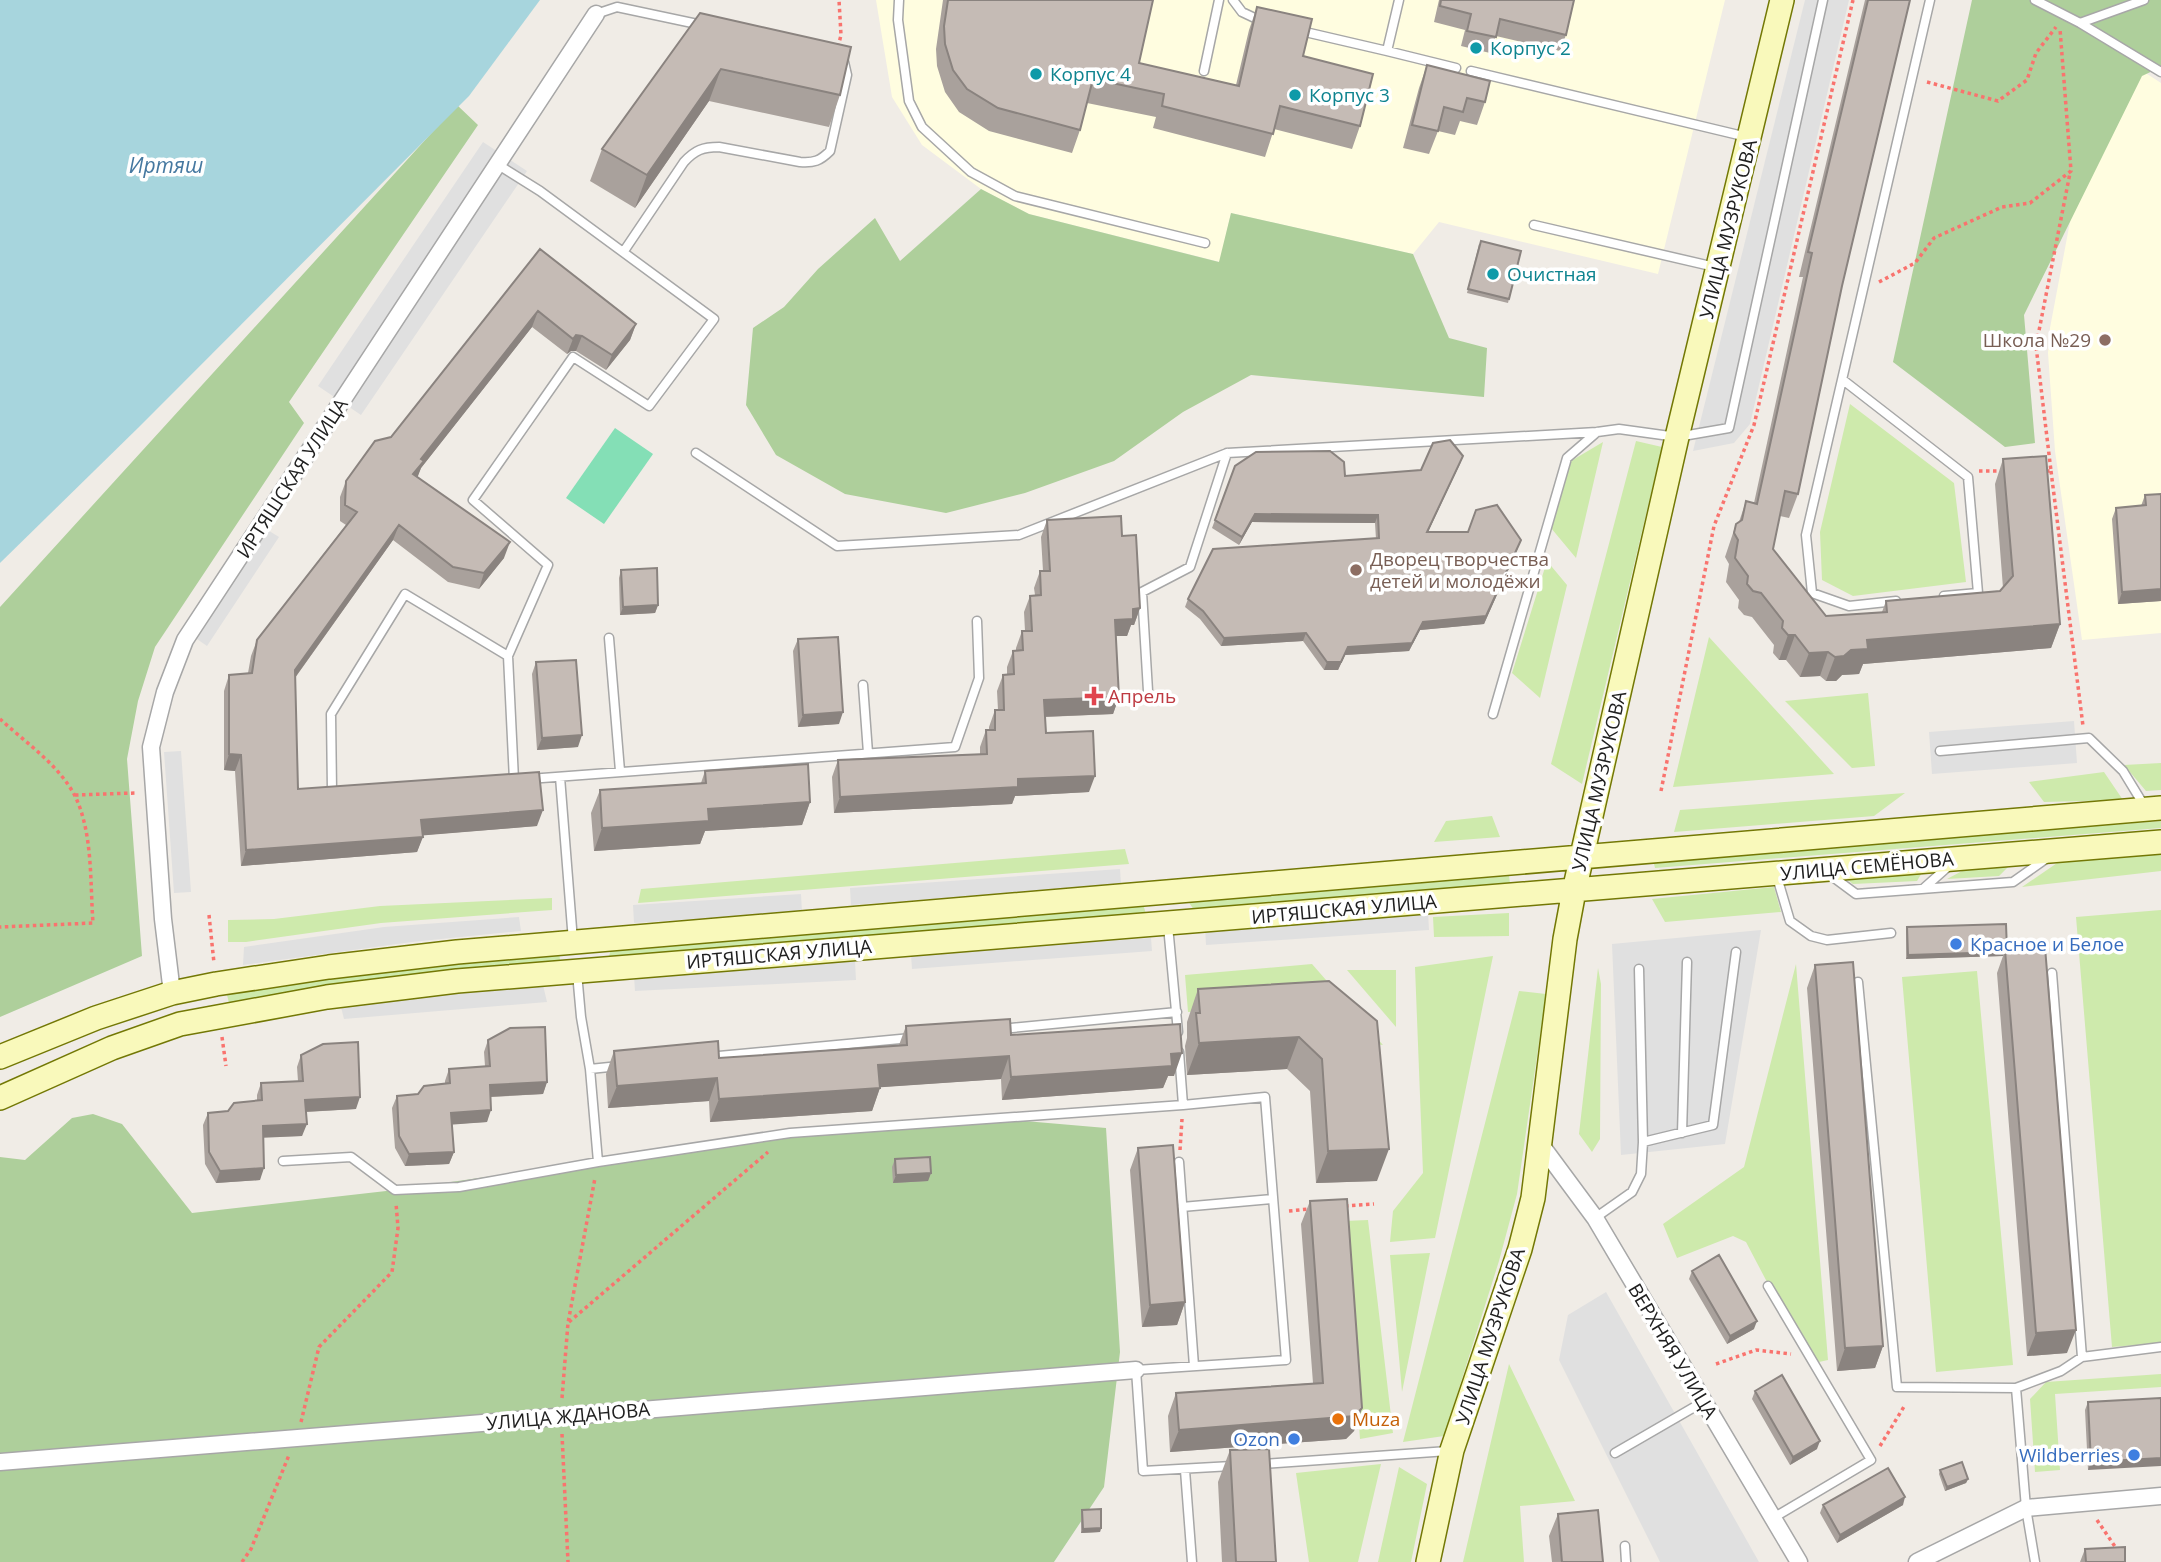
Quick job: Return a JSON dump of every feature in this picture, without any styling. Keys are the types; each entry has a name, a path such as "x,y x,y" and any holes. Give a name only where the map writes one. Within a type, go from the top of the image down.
{"street":[{"name":"УЛИЦА МУЗРУКОВА","path":"1428,1562 1452,1450 1520,1249 1533,1198 1565,939 1581,857 1677,437 1782,0"},
{"name":"ИРТЯШСКАЯ УЛИЦА","path":"172,993 163,919 152,747 164,692 186,640 596,14"},
{"name":"УЛИЦА СЕМЁНОВА","path":"1581,857 2154,809"},
{"name":"УЛИЦА СЕМЁНОВА","path":"1574,891 2161,842"},
{"name":"ИРТЯШСКАЯ УЛИЦА","path":"0,1057 96,1018 172,993 329,967 457,952 1581,857"},
{"name":"ИРТЯШСКАЯ УЛИЦА","path":"0,1098 112,1048 180,1024 327,997 577,970 1574,891"},
{"path":"1165,892 1168,923"},
{"path":"573,942 577,970"},
{"path":"172,993 180,1024"},
{"name":"ВЕРХНЯЯ УЛИЦА","path":"1541,1145 1595,1219 1799,1562"},
{"name":"УЛИЦА ЖДАНОВА","path":"0,1462 1136,1370"},
{"path":"1917,1562 2026,1508 2161,1496"}],"lane":[{"path":"899,0 898,20 909,101 922,127 971,172 1015,196 1205,243"},
{"path":"1204,71 1219,0"},
{"path":"1233,0 1248,16 1267,23"},
{"path":"1387,51 1399,0"},
{"path":"696,453 837,546 1019,535 1227,453 1619,429 1677,437 1729,428 1824,0"},
{"path":"1902,601 1849,606 1812,593 1806,535 1930,0"},
{"path":"2035,0 2080,23 2161,72"},
{"path":"2080,23 2144,0"},
{"path":"596,14 617,7 706,25"},
{"path":"1294,29 1456,68"},
{"path":"624,251 694,151 705,147 719,147 800,162 822,160 830,151 847,75 844,61 836,53"},
{"path":"1471,71 1750,138"},
{"path":"498,164 540,191 714,318 649,406 573,357 473,500 548,565 508,656 514,780"},
{"path":"1534,225 1718,267"},
{"path":"1843,380 1968,477 1978,593 1940,597"},
{"path":"1493,714 1567,458 1597,432"},
{"path":"1148,691 1142,592 1190,567 1227,453"},
{"path":"344,791 332,792 331,713 405,594 508,656"},
{"path":"501,781 955,747 979,678 977,621"},
{"path":"609,638 620,771"},
{"path":"863,685 868,753"},
{"path":"1940,751 2089,738 2123,771 2154,809"},
{"path":"561,777 573,942"},
{"path":"1824,870 1856,894 2013,882 2059,850"},
{"path":"1924,888 1957,858"},
{"path":"1776,874 1790,921 1811,936 1827,940 1891,933"},
{"path":"1168,923 1183,1105"},
{"path":"1643,1142 1713,1125 1736,953"},
{"path":"1682,1133 1687,962"},
{"path":"1595,1219 1632,1192 1641,1174 1643,1142 1639,969"},
{"path":"577,970 581,1017 590,1069 598,1162"},
{"path":"2052,973 2082,1357"},
{"path":"1858,982 1897,1387 2016,1388 2061,1371 2082,1357 2161,1347"},
{"path":"986,1030 1177,1012"},
{"path":"699,1058 918,1037"},
{"path":"590,1069 631,1065"},
{"path":"283,1161 351,1157 395,1190 459,1187 598,1162 790,1133 1265,1097 1286,1360 1136,1370 1143,1471 1238,1465"},
{"path":"1179,1162 1194,1366"},
{"path":"1182,1207 1273,1199"},
{"path":"1768,1286 1871,1460 1773,1518"},
{"path":"2016,1388 2026,1508 2035,1562"},
{"path":"1615,1453 1703,1402"},
{"path":"1251,1465 1452,1450"},
{"path":"1185,1469 1192,1562"},
{"path":"1625,1546 1626,1562"}],"path":[{"path":"836,53 841,35 839,0"},
{"path":"1661,792 1714,526 1754,425 1853,0"},
{"path":"1912,78 1998,101 2027,80 2036,53 2059,23 2071,171 2036,346 2083,727"},
{"path":"1864,289 1915,263 1934,238 2002,207 2030,203 2071,171"},
{"path":"1975,471 2013,471"},
{"path":"2038,471 2050,471"},
{"path":"0,719 54,767 75,795 86,830 93,923 0,927"},
{"path":"75,795 155,792"},
{"path":"1179,1162 1183,1105"},
{"path":"568,1323 790,1133"},
{"path":"568,1562 561,1417 568,1323 598,1162"},
{"path":"242,1562 251,1549 296,1438 319,1347 392,1272 398,1228 395,1190"},
{"path":"1337,1207 1374,1204"},
{"path":"1275,1212 1312,1209"},
{"path":"1716,1364 1756,1350 1810,1357"},
{"path":"1871,1460 1905,1405"},
{"path":"2095,1518 2118,1551"}],"shaded area":[{"path":"876,0 1725,0 1658,274 1439,222 1413,254 1231,213 1220,262 1029,214 981,189 922,145 892,97"},
{"path":"1805,0 1849,0 1750,424 1734,443 1693,451"},
{"name":"Школа №29","path":"2118,55 2161,83 2161,633 2082,640 2055,451 2048,353 2050,328 2099,68"},
{"path":"483,142 527,171 361,415 318,386"},
{"path":"266,529 279,537 207,646 194,637"},
{"path":"2074,721 2077,763 1932,774 1929,732"},
{"path":"181,751 191,892 174,893 164,752"},
{"path":"1120,869 1121,885 851,905 850,888"},
{"path":"801,894 802,912 634,923 633,905"},
{"path":"1428,912 1429,930 1206,945 1205,927"},
{"path":"519,917 521,931 412,942 243,965 244,947 384,927"},
{"path":"1761,930 1725,1144 1621,1155 1612,944"},
{"path":"1151,938 1152,951 912,969 911,955"},
{"path":"855,961 856,980 635,991 634,976"},
{"path":"543,985 547,1002 344,1019 340,1003"},
{"path":"1606,1292 1759,1562 1660,1562 1559,1360 1568,1315"}],"green space":[{"path":"1972,0 2161,0 2161,67 2142,76 2024,315 2035,443 2005,447 1893,362"},
{"path":"457,105 478,125 289,402 304,423 155,647 138,701 127,759 142,956 0,1017 0,607"},
{"path":"981,189 1029,214 1219,262 1231,213 1413,254 1449,338 1487,348 1484,397 1251,375 1183,412 1114,461 1025,493 946,513 845,494 776,455 746,405 753,328 784,307 818,269 875,218 900,261"},
{"path":"1850,404 1954,483 1966,582 1853,596 1822,580 1820,532"},
{"path":"615,428 653,454 604,524 566,498"},
{"path":"1636,441 1662,447 1582,784 1551,764"},
{"path":"1603,442 1576,558 1551,528 1571,461"},
{"path":"1547,561 1567,585 1540,698 1512,673"},
{"path":"1709,637 1834,774 1673,787"},
{"path":"1868,693 1875,766 1852,768 1785,701"},
{"path":"2161,763 2161,790 2146,791 2124,765"},
{"path":"2104,772 2123,800 2044,802 2029,782"},
{"path":"1905,793 1874,816 1674,832 1680,810"},
{"path":"1492,816 1500,837 1434,842 1446,821"},
{"path":"2161,821 2161,828 1655,868 1653,860"},
{"path":"1125,849 1129,864 638,903 641,889"},
{"path":"2161,852 2161,871 2022,887 2060,861"},
{"path":"2010,865 1999,876 1947,879 1964,870"},
{"path":"1923,871 1917,881 1853,884 1844,877"},
{"path":"1509,876 1510,883 1194,910 1188,901"},
{"path":"1774,887 1781,912 1665,922 1652,899"},
{"path":"552,898 552,910 381,923 246,942 228,942 228,920 274,919 380,906"},
{"path":"1143,904 1146,914 609,957 611,948"},
{"path":"2161,910 2161,1343 2112,1347 2076,917"},
{"path":"1509,913 1509,936 1434,937 1433,917"},
{"path":"559,951 560,960 361,980 229,1003 227,995 355,971"},
{"path":"1493,956 1435,1238 1390,1242 1393,1211 1423,1173 1415,967"},
{"path":"1312,964 1383,1045 1365,1043 1321,1004 1188,1012 1185,975"},
{"path":"1796,964 1828,1360 1810,1364 1746,1242 1733,1236 1677,1258 1663,1224 1744,1167"},
{"path":"1598,968 1601,984 1600,1139 1592,1152 1579,1134"},
{"path":"1347,970 1396,970 1396,1027"},
{"path":"1977,971 2013,1365 1936,1372 1902,977"},
{"path":"1519,991 1546,994 1517,1194 1499,1261 1444,1436 1403,1442"},
{"path":"93,1114 122,1124 192,1213 395,1190 790,1133 989,1118 1106,1128 1120,1352 1104,1487 1054,1562 0,1562 0,1157 25,1160 72,1118"},
{"path":"1368,1220 1393,1433 1360,1439 1344,1221"},
{"path":"1430,1253 1402,1392 1390,1255"},
{"path":"1509,1364 1575,1501 1520,1506 1524,1562 1463,1562"},
{"path":"2161,1374 2161,1387 2055,1394 2060,1470 2035,1472 2030,1399 2046,1382"},
{"path":"1381,1464 1358,1562 1309,1562 1296,1473"},
{"path":"1399,1467 1427,1484 1411,1562 1378,1562"}],"water":[{"name":"Иртяш","path":"0,0 540,0 469,96 0,563"}],"building":[{"path":"948,0 1153,0 1139,63 1239,86 1257,7 1312,19 1303,56 1373,74 1360,126 1280,106 1273,134 1162,106 1164,94 1093,79 1080,130 998,108 967,89 953,70 945,44 944,26"},
{"path":"1441,0 1574,0 1566,35 1500,19 1496,37 1467,31 1471,14 1440,6"},
{"path":"1868,0 1910,0 1842,286 1798,494 1785,491 1773,549 1826,616 1887,612 1886,601 2000,591 2013,576 2003,459 2046,456 2060,624 1867,640 1868,649 1851,650 1844,656 1835,657 1828,652 1809,653 1795,635 1788,635 1782,628 1783,621 1761,593 1753,591 1747,584 1748,576 1735,558 1738,540 1734,533 1736,524 1742,520 1746,501 1757,504 1812,253 1808,252"},
{"path":"700,13 851,47 840,95 721,69 647,175 602,149"},
{"path":"1427,65 1490,81 1485,102 1467,98 1463,112 1444,107 1438,131 1412,125"},
{"name":"Очистная","path":"1481,241 1521,251 1509,299 1468,289"},
{"path":"540,249 636,324 612,355 582,336 576,335 573,339 538,311 421,459 424,461 413,474 510,542 484,573 453,567 399,525 295,670 298,789 539,772 543,810 421,820 423,837 246,850 241,755 229,754 229,675 252,673 257,640 357,512 345,505 346,481 375,441 391,437"},
{"name":"Дворец творчества детей и молодёжи","path":"1450,440 1463,456 1427,532 1468,532 1476,510 1497,505 1521,540 1486,616 1423,622 1412,643 1348,647 1341,662 1327,662 1306,633 1224,638 1203,611 1188,599 1213,549 1379,538 1378,515 1255,514 1242,537 1215,520 1235,466 1256,452 1330,451 1344,462 1345,476 1421,470 1433,443"},
{"path":"2161,494 2161,589 2122,592 2116,508 2146,505 2145,495"},
{"path":"1121,516 1122,536 1136,535 1140,608 1133,609 1133,619 1115,620 1119,697 1044,700 1046,733 1093,731 1095,776 1018,779 1018,787 840,797 838,760 987,754 986,730 995,730 995,710 1004,710 1003,675 1014,674 1013,651 1023,650 1022,631 1032,631 1030,596 1041,595 1040,571 1050,571 1047,520"},
{"path":"657,568 658,605 623,607 621,570"},
{"path":"838,637 843,712 803,715 798,639"},
{"path":"576,660 582,735 542,738 536,662"},
{"path":"808,764 810,802 708,809 709,821 602,828 600,790 706,783 705,771"},
{"name":"Красное и Белое","path":"2006,924 2007,950 2004,952 1908,955 1907,927"},
{"path":"2045,947 2076,1330 2036,1333 2005,950"},
{"path":"1853,962 1883,1346 1845,1348 1815,965"},
{"path":"1329,981 1377,1021 1389,1149 1328,1151 1322,1059 1299,1037 1199,1043 1196,1013 1200,1013 1198,989"},
{"path":"1010,1019 1011,1035 1180,1024 1182,1053 1171,1054 1172,1066 1011,1077 1009,1056 878,1065 880,1088 719,1099 717,1078 617,1086 614,1051 718,1041 719,1058 907,1045 906,1026"},
{"path":"545,1027 547,1082 490,1085 491,1110 451,1113 454,1152 409,1154 399,1136 397,1096 418,1094 424,1086 450,1083 449,1069 490,1066 488,1040 510,1028"},
{"path":"358,1042 360,1097 305,1100 307,1124 263,1126 264,1168 220,1171 209,1152 208,1113 228,1111 234,1103 262,1100 261,1083 303,1081 301,1055 323,1044"},
{"path":"1173,1145 1185,1302 1150,1305 1138,1148"},
{"path":"930,1157 931,1173 896,1175 895,1159"},
{"path":"1347,1199 1362,1408 1355,1416 1179,1430 1176,1393 1323,1383 1310,1201"},
{"path":"1719,1255 1757,1321 1730,1336 1692,1271"},
{"path":"1782,1375 1820,1441 1793,1457 1755,1391"},
{"path":"2161,1398 2161,1458 2091,1462 2088,1402"},
{"path":"1269,1449 1276,1562 1236,1562 1230,1450"},
{"path":"1962,1462 1968,1479 1947,1487 1940,1470"},
{"path":"1888,1468 1905,1497 1840,1535 1823,1505"},
{"path":"1101,1509 1101,1528 1083,1529 1082,1510"},
{"path":"1598,1510 1603,1562 1562,1562 1558,1514"},
{"path":"2125,1547 2125,1562 2086,1562 2085,1549"}],"place":[{"name":"Корпус 2","path":"1476,48"},
{"name":"Корпус 4","path":"1036,74"},
{"name":"Корпус 3","path":"1295,95"},
{"name":"Очистная","path":"1493,274"},
{"name":"Школа №29","path":"2105,340"},
{"name":"Дворец творчества детей и молодёжи","path":"1356,570"},
{"name":"Апрель","path":"1094,696"},
{"name":"Красное и Белое","path":"1956,944"},
{"name":"Muza","path":"1338,1419"},
{"name":"Ozon","path":"1294,1439"},
{"name":"Wildberries","path":"2134,1455"}]}
